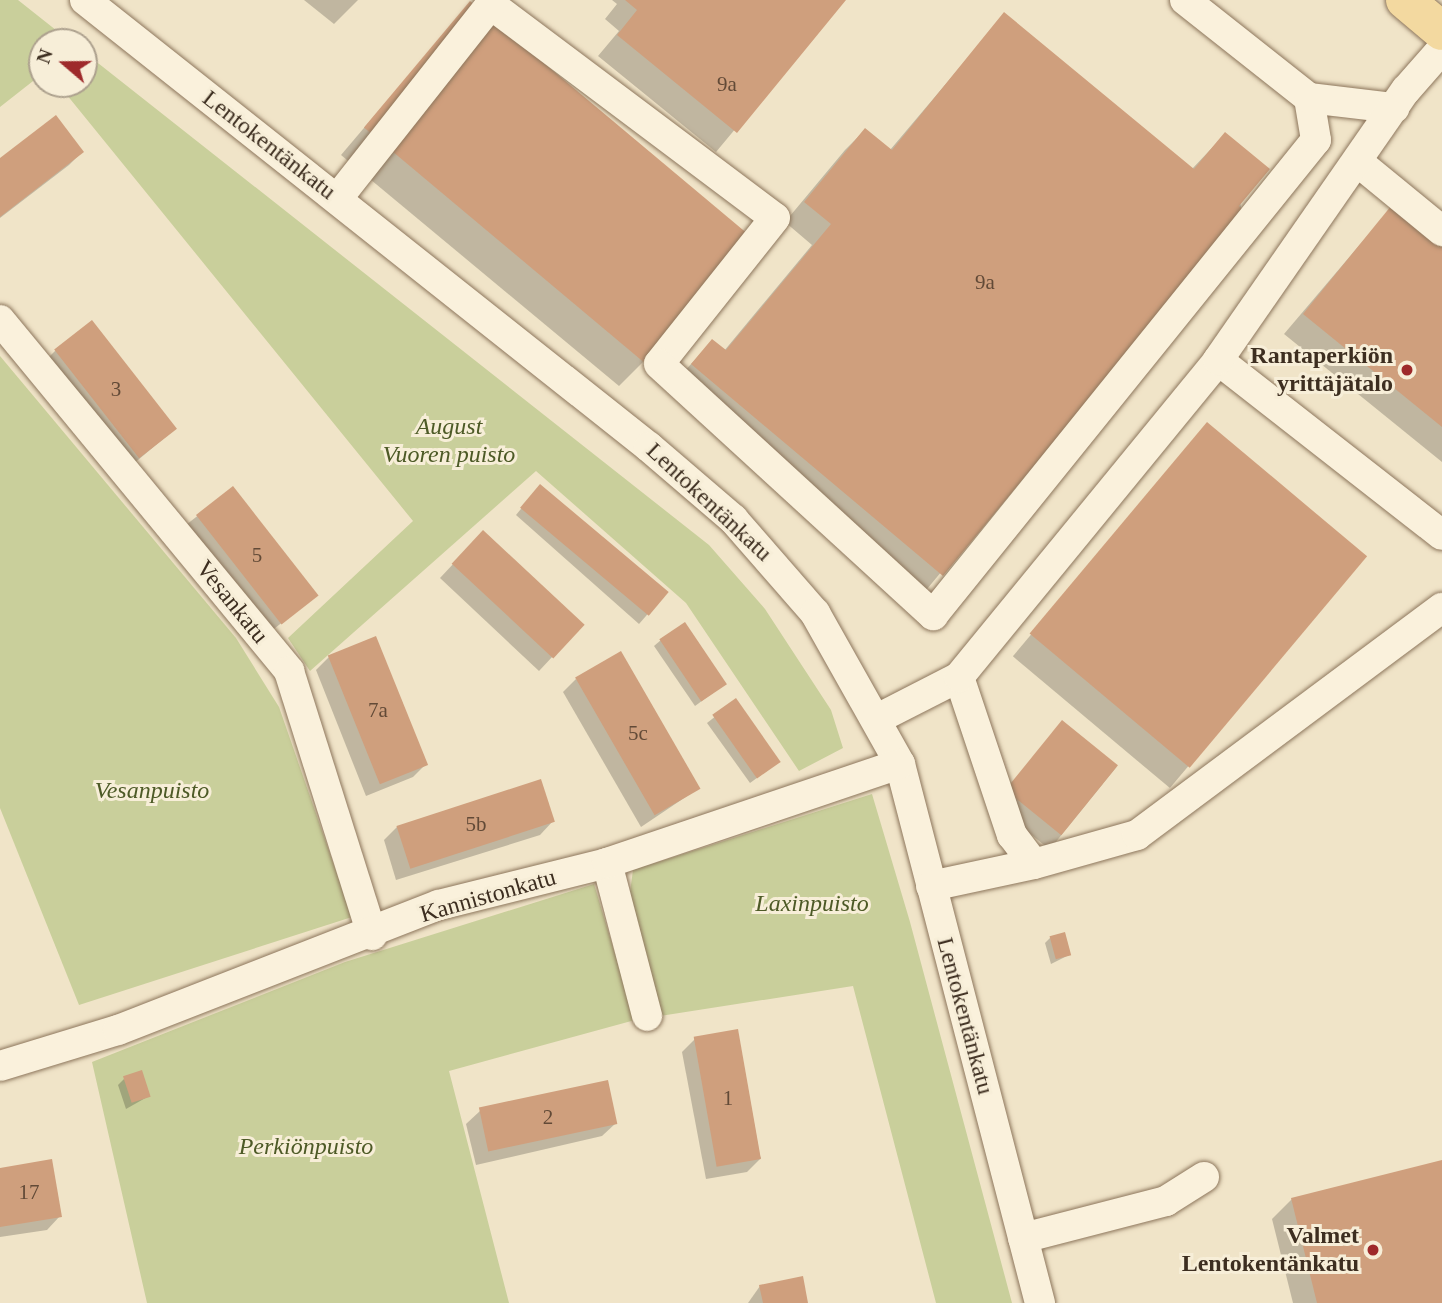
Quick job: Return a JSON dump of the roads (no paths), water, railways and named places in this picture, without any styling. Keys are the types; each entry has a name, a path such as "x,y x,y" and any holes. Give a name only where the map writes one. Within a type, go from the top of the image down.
{"main road":[{"path":"1405,0 1442,31"}],"street":[{"name":"Lentokentänkatu","path":"86,0 733,519 814,613 877,719 900,764 1040,1303"},
{"path":"1185,0 1309,97 1394,108"},
{"path":"337,199 492,2 775,218 659,364 933,615 1316,139 1309,97"},
{"path":"877,719 959,677 1218,360 1394,108 1442,49"},
{"path":"1358,162 1442,231"},
{"name":"Vesankatu","path":"0,320 289,671 372,935"},
{"path":"1218,360 1442,535"},
{"path":"931,886 1034,864 1138,835 1442,608"},
{"path":"959,677 1012,835 1034,864"},
{"name":"Kannistonkatu","path":"0,1066 372,935 439,905 607,863 900,764"},
{"path":"607,863 647,1016"},
{"path":"1023,1238 1167,1201 1204,1177"}],"place":[{"name":"Rantaperkiön yrittäjätalo","path":"1407,370"},
{"name":"Valmet Lentokentänkatu","path":"1373,1250"}],"park label":[{"name":"August Vuoren puisto","path":"449,441"},
{"name":"Vesanpuisto","path":"152,791"},
{"name":"Laxinpuisto","path":"812,904"},
{"name":"Perkiönpuisto","path":"306,1147"}]}
